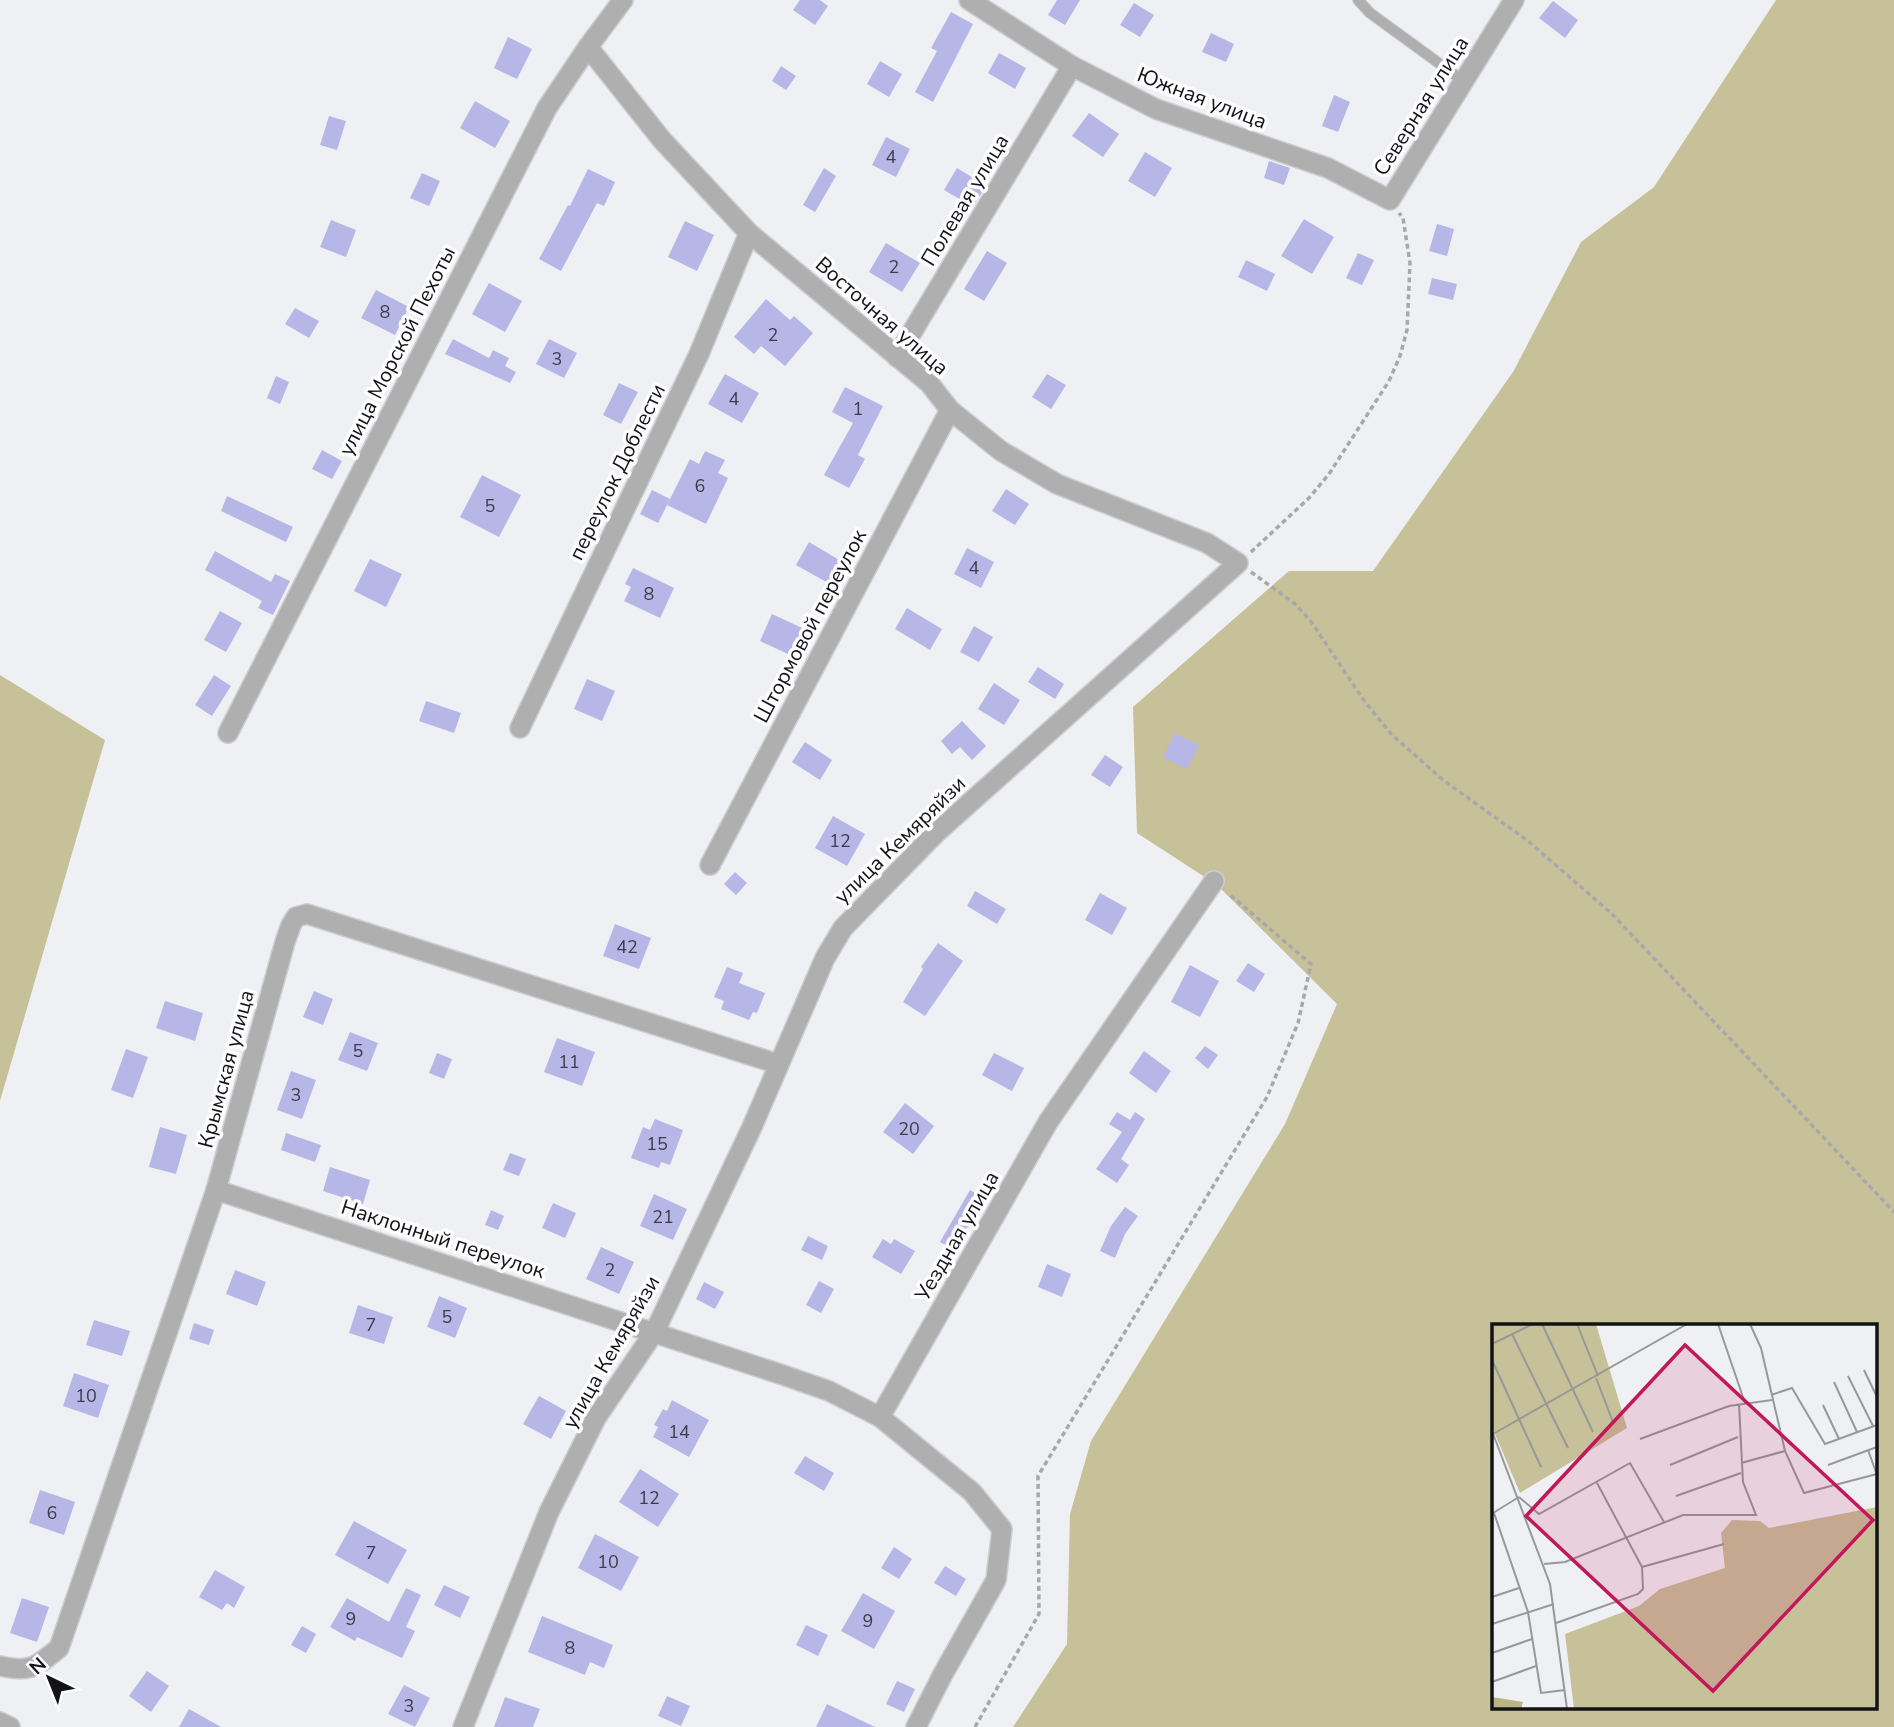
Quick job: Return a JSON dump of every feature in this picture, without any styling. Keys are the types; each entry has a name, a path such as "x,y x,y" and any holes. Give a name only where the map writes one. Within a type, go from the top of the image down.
{"street":[{"name":"Южная улица","path":"969,0 1072,66 1156,109 1328,168 1390,200"},
{"name":"Северная улица","path":"1390,200 1514,0"},
{"name":"улица Морской Пехоты","path":"228,733 547,108 588,47 613,3"},
{"name":"Восточная улица","path":"588,47 662,140 749,233 929,383 950,410 1001,451 1057,484 1207,543 1238,564"},
{"name":"Полевая улица","path":"897,357 1072,66"},
{"name":"переулок Доблести","path":"520,728 699,354 749,233"},
{"name":"Штормовой переулок","path":"710,865 950,410"},
{"name":"улица Кемяряйзи","path":"463,1727 549,1512 596,1418 655,1331 752,1127 825,958 843,928 936,833 1238,564"},
{"name":"Уездная улица","path":"880,1417 1048,1122 1214,881"},
{"name":"Крымская улица","path":"0,1665 20,1670 38,1666 59,1648 216,1190 285,942 296,917 307,914 778,1064"},
{"name":"Наклонный переулок","path":"216,1190 655,1331"},
{"path":"655,1331 829,1391 880,1417 972,1492 1002,1529 996,1580 916,1727"},
{"path":"0,1722 10,1727"}],"lane":[{"path":"1359,0 1370,13 1462,80"}],"path":[{"path":"1390,200 1403,218 1410,263 1407,330 1400,356 1389,381 1329,474 1310,498 1238,564 1295,604 1310,620 1363,699 1391,734 1443,780 1528,841 1611,913 1894,1212"},
{"path":"975,1727 1039,1614 1038,1476 1267,1097 1297,1023 1311,964 1214,881"}],"shaded area":[{"path":"1776,0 1894,0 1894,1727 1013,1727 1067,1644 1070,1514 1091,1441 1285,1124 1337,1004 1217,885 1137,833 1133,707 1289,571 1373,571 1513,372 1581,242 1654,187"},
{"path":"0,675 105,740 0,1101"}],"building":[{"path":"800,0 820,0 828,6 815,25 793,10"},
{"path":"1057,0 1080,0 1065,25 1048,15"},
{"path":"1553,1 1578,20 1565,38 1539,18"},
{"path":"1134,3 1154,15 1140,37 1120,25"},
{"path":"951,12 973,24 933,102 915,92 937,51 931,48"},
{"path":"1211,33 1234,44 1226,62 1202,52"},
{"path":"508,37 532,49 517,79 494,68"},
{"path":"999,53 1026,68 1015,89 988,73"},
{"path":"880,61 902,74 889,97 867,84"},
{"path":"781,66 796,76 786,90 772,81"},
{"path":"1334,95 1350,102 1338,132 1322,126"},
{"path":"475,101 510,121 495,148 460,128"},
{"path":"1089,113 1119,134 1103,157 1072,136"},
{"path":"329,116 346,121 337,150 320,145"},
{"path":"886,137 910,149 896,177 872,165"},
{"path":"1145,152 1172,168 1155,197 1128,181"},
{"path":"1269,161 1290,168 1284,185 1264,178"},
{"path":"824,168 836,176 815,212 803,205"},
{"path":"957,168 986,186 973,207 944,190"},
{"path":"588,169 615,182 604,206 597,203 561,271 539,259"},
{"path":"422,173 440,181 429,206 410,198"},
{"path":"1304,219 1334,237 1312,274 1281,256"},
{"path":"331,220 356,230 346,257 320,247"},
{"path":"685,221 714,235 697,271 668,257"},
{"path":"1437,224 1454,229 1447,256 1429,251"},
{"path":"886,243 920,263 902,292 869,272"},
{"path":"987,251 1007,263 984,301 964,289"},
{"path":"1358,253 1374,260 1362,285 1346,278"},
{"path":"1246,260 1275,274 1267,291 1238,277"},
{"path":"1432,278 1457,284 1453,300 1428,294"},
{"path":"489,283 522,301 505,332 472,314"},
{"path":"376,290 409,307 395,335 361,318"},
{"path":"766,299 790,320 794,316 813,333 785,366 761,346 754,354 734,337"},
{"path":"295,308 319,321 309,338 285,324"},
{"path":"453,339 489,358 493,350 509,358 505,366 516,372 510,383 445,354"},
{"path":"549,339 577,353 564,378 536,364"},
{"path":"725,374 759,393 742,423 708,404"},
{"path":"1047,374 1066,385 1051,409 1032,397"},
{"path":"276,376 289,382 280,404 267,398"},
{"path":"619,383 638,392 621,424 603,415"},
{"path":"845,387 883,406 858,455 865,459 849,488 824,475 853,423 832,412"},
{"path":"322,450 342,461 332,479 312,469"},
{"path":"705,451 725,460 718,473 728,478 706,524 667,505 690,459 699,464"},
{"path":"482,475 521,495 499,537 460,517"},
{"path":"1006,489 1029,504 1015,525 992,511"},
{"path":"652,490 670,499 658,523 640,514"},
{"path":"227,496 293,527 286,542 221,511"},
{"path":"809,542 841,561 828,583 796,565"},
{"path":"967,548 994,562 981,588 954,574"},
{"path":"215,551 271,582 275,574 290,581 273,615 258,608 262,601 205,570"},
{"path":"370,559 402,574 386,607 354,591"},
{"path":"633,568 674,588 660,618 624,601 631,587 625,584"},
{"path":"907,608 942,629 930,650 895,629"},
{"path":"220,611 242,623 226,652 204,640"},
{"path":"772,614 813,633 801,660 760,641"},
{"path":"974,626 993,637 979,662 960,652"},
{"path":"1038,667 1064,684 1055,699 1028,682"},
{"path":"214,675 231,686 212,716 195,705"},
{"path":"587,679 615,691 602,721 574,709"},
{"path":"994,683 1020,700 1004,725 978,709"},
{"path":"426,701 461,713 454,733 419,721"},
{"path":"962,721 986,746 972,760 960,747 952,754 941,741"},
{"path":"1175,733 1199,745 1187,769 1163,757"},
{"path":"805,742 832,760 820,780 792,762"},
{"path":"1105,755 1123,767 1110,787 1091,775"},
{"path":"833,816 865,834 847,866 815,848"},
{"path":"735,872 747,883 736,895 724,884"},
{"path":"975,891 1006,909 997,924 967,906"},
{"path":"1100,893 1127,908 1112,935 1085,920"},
{"path":"615,924 651,938 639,969 603,956"},
{"path":"938,943 963,961 925,1016 903,1002 923,969 921,967"},
{"path":"1248,963 1265,974 1254,992 1236,981"},
{"path":"1190,965 1219,981 1200,1017 1171,1002"},
{"path":"727,967 743,973 739,983 765,993 757,1013 753,1012 749,1020 721,1009 724,1001 714,997"},
{"path":"314,991 333,999 323,1025 303,1017"},
{"path":"165,1001 203,1013 195,1041 156,1028"},
{"path":"350,1032 378,1043 367,1071 338,1060"},
{"path":"557,1038 595,1052 582,1086 544,1072"},
{"path":"1205,1046 1218,1055 1208,1069 1195,1058"},
{"path":"126,1049 148,1057 133,1098 111,1090"},
{"path":"1144,1051 1171,1071 1156,1093 1129,1073"},
{"path":"437,1053 452,1059 444,1079 429,1073"},
{"path":"994,1053 1024,1068 1012,1091 982,1075"},
{"path":"291,1071 316,1080 302,1119 277,1110"},
{"path":"905,1103 934,1126 913,1154 883,1132"},
{"path":"1117,1112 1130,1120 1135,1112 1145,1119 1121,1159 1129,1165 1117,1183 1096,1169 1122,1132 1109,1124"},
{"path":"655,1119 683,1130 670,1165 661,1162 659,1168 631,1158 643,1127 650,1130"},
{"path":"160,1127 187,1135 176,1174 149,1167"},
{"path":"286,1133 321,1145 315,1162 281,1150"},
{"path":"510,1153 526,1159 519,1176 503,1170"},
{"path":"330,1167 370,1180 363,1204 323,1191"},
{"path":"970,1190 984,1198 954,1250 940,1242"},
{"path":"654,1194 687,1209 673,1240 640,1226"},
{"path":"553,1203 576,1213 565,1238 542,1228"},
{"path":"1125,1207 1138,1216 1125,1234 1115,1258 1100,1251 1111,1226"},
{"path":"491,1210 504,1216 498,1230 485,1225"},
{"path":"808,1236 828,1246 822,1260 801,1250"},
{"path":"883,1239 891,1244 894,1239 915,1251 901,1274 872,1257"},
{"path":"601,1247 634,1262 619,1294 586,1279"},
{"path":"1047,1264 1071,1274 1062,1297 1038,1287"},
{"path":"235,1270 266,1282 257,1306 226,1294"},
{"path":"819,1281 834,1289 821,1313 806,1305"},
{"path":"704,1282 724,1292 715,1309 696,1299"},
{"path":"439,1296 467,1308 455,1338 427,1327"},
{"path":"358,1305 393,1317 384,1344 349,1333"},
{"path":"94,1320 130,1331 122,1356 86,1345"},
{"path":"194,1323 214,1330 209,1345 189,1339"},
{"path":"74,1373 109,1385 98,1418 63,1406"},
{"path":"539,1396 566,1411 551,1439 523,1424"},
{"path":"672,1400 709,1420 689,1457 653,1437 658,1427 654,1425 663,1409 667,1411"},
{"path":"805,1456 834,1473 824,1491 794,1473"},
{"path":"640,1469 679,1494 658,1527 619,1502"},
{"path":"40,1490 75,1502 64,1535 29,1523"},
{"path":"354,1521 407,1550 388,1584 335,1555"},
{"path":"595,1534 639,1557 621,1591 578,1568"},
{"path":"894,1547 912,1559 899,1579 881,1568"},
{"path":"945,1566 966,1579 956,1596 934,1583"},
{"path":"215,1570 245,1587 234,1608 227,1603 222,1610 199,1597"},
{"path":"444,1585 470,1597 460,1618 434,1605"},
{"path":"406,1588 421,1595 406,1627 415,1631 402,1658 357,1637 355,1641 330,1627 347,1598 389,1622"},
{"path":"863,1593 895,1611 874,1649 841,1631"},
{"path":"22,1598 49,1607 37,1642 10,1633"},
{"path":"542,1616 613,1645 604,1668 590,1662 585,1675 528,1652"},
{"path":"806,1625 828,1635 818,1656 796,1645"},
{"path":"302,1626 316,1634 306,1653 291,1645"},
{"path":"147,1671 169,1686 151,1712 129,1696"},
{"path":"897,1681 915,1689 904,1712 886,1704"},
{"path":"404,1685 430,1698 415,1727 388,1714"},
{"path":"667,1696 690,1706 681,1726 658,1716"},
{"path":"505,1697 540,1709 533,1727 494,1727"},
{"path":"827,1704 875,1727 816,1727"},
{"path":"189,1709 221,1727 179,1727"}]}
